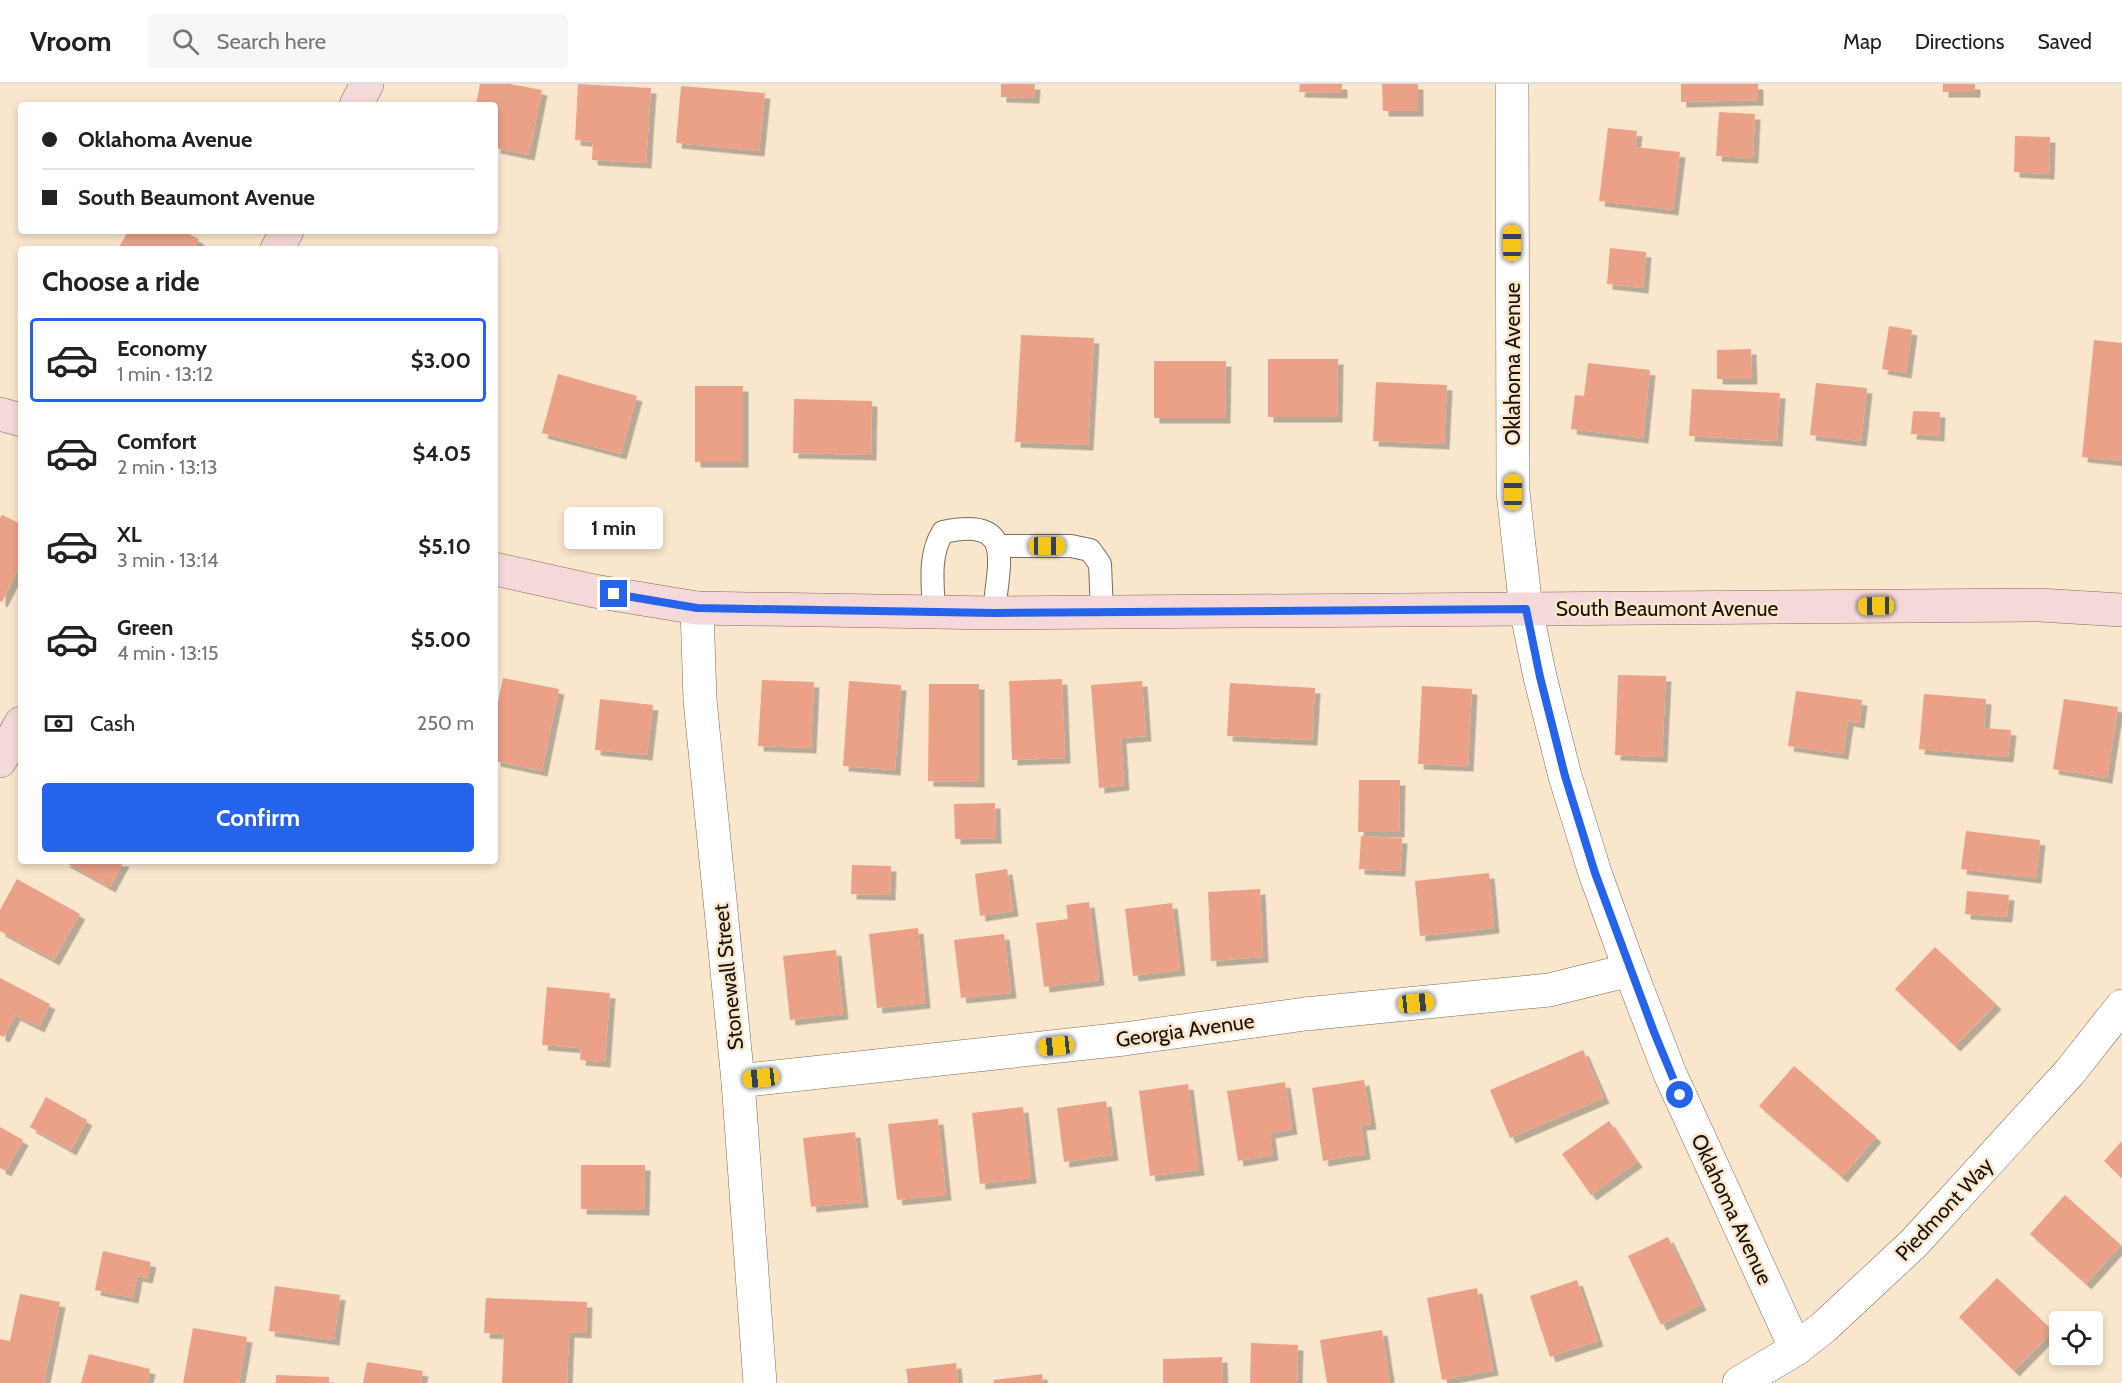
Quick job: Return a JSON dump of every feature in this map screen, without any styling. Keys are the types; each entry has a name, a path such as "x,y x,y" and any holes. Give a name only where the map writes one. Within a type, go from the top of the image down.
{"street":[{"path":"358,102 367,84"},
{"name":"Oklahoma Avenue","path":"1512,84 1513,492 1526,609 1540,677 1565,776 1595,873 1630,970 1670,1074 1796,1349"},
{"path":"0,414 18,419"},
{"name":"South Beaumont Avenue","path":"498,571 594,591 697,608 994,613 2039,605 2122,610"},
{"name":"Stonewall Street","path":"697,608 700,700 738,1081 760,1383"},
{"path":"0,761 18,728"},
{"name":"Georgia Avenue","path":"738,1081 1124,1039 1305,1014 1549,990 1630,970"},
{"name":"Piedmont Way","path":"1739,1383 1796,1349 1824,1327 1914,1243 2069,1073 2122,1006"}],"lane":[{"path":"934,612 932,565 936,542 943,532 961,528 981,530 992,534 999,546 994,613"},
{"path":"999,546 1071,546 1089,550 1100,564 1102,612"}],"building":[{"path":"480,84 510,84 542,90 529,155 498,149 498,102 477,102"},
{"path":"578,84 651,88 646,163 592,160 593,142 575,140"},
{"path":"1001,84 1035,84 1034,98 1001,97"},
{"path":"1300,84 1342,84 1342,93 1299,92"},
{"path":"1382,84 1418,84 1418,111 1383,111"},
{"path":"1681,84 1758,84 1758,100 1681,102"},
{"path":"1943,84 1975,84 1975,92 1943,92"},
{"path":"681,86 765,93 759,151 676,143"},
{"path":"1719,112 1755,114 1753,158 1716,156"},
{"path":"1608,128 1637,131 1635,147 1680,152 1673,210 1599,201"},
{"path":"2015,136 2050,137 2049,174 2014,172"},
{"path":"126,234 189,234 199,239 195,246 120,246"},
{"path":"1610,248 1646,252 1643,288 1607,284"},
{"path":"1889,326 1912,330 1906,373 1882,369"},
{"path":"1021,335 1094,338 1088,445 1015,442"},
{"path":"2094,340 2122,343 2122,461 2082,457"},
{"path":"1751,349 1752,379 1717,379 1717,350"},
{"path":"1268,359 1338,359 1337,417 1268,417"},
{"path":"1154,361 1226,361 1225,418 1154,418"},
{"path":"1588,363 1650,370 1643,438 1571,429 1575,395 1584,396"},
{"path":"558,374 637,396 621,454 542,433"},
{"path":"1376,382 1447,385 1444,444 1373,441"},
{"path":"1816,383 1867,388 1861,441 1810,435"},
{"path":"695,386 743,386 743,462 695,462"},
{"path":"1692,389 1780,393 1777,441 1689,436"},
{"path":"794,399 872,401 871,455 793,453"},
{"path":"1913,411 1940,412 1939,436 1911,434"},
{"path":"2,515 18,523 18,570 2,602 0,601 0,518"},
{"path":"1618,675 1666,676 1662,757 1615,755"},
{"path":"503,678 559,689 542,771 498,762 498,702"},
{"path":"1062,679 1065,758 1012,760 1009,681"},
{"path":"762,680 814,682 811,748 758,746"},
{"path":"849,681 901,685 895,770 843,766"},
{"path":"1142,681 1146,736 1121,738 1124,785 1099,788 1091,685"},
{"path":"1230,683 1315,688 1312,740 1227,736"},
{"path":"929,684 979,684 979,782 928,781"},
{"path":"1422,686 1472,689 1468,766 1418,764"},
{"path":"1796,691 1862,700 1859,723 1848,721 1843,754 1788,746"},
{"path":"1924,694 1986,699 1984,728 2011,730 2008,757 1919,749"},
{"path":"600,699 653,705 647,755 595,750"},
{"path":"2064,699 2118,707 2107,778 2053,769"},
{"path":"1359,780 1400,780 1399,832 1358,832"},
{"path":"995,803 996,838 955,839 954,804"},
{"path":"1966,831 2040,840 2036,878 1961,869"},
{"path":"1361,836 1402,838 1400,871 1359,869"},
{"path":"68,864 122,864 110,887"},
{"path":"852,865 891,866 890,895 851,894"},
{"path":"1007,869 1013,911 980,916 975,874"},
{"path":"1489,873 1494,928 1420,936 1415,881"},
{"path":"17,879 80,914 54,960 0,931 0,910"},
{"path":"1260,889 1263,957 1211,961 1208,892"},
{"path":"1967,891 2009,895 2007,917 1965,914"},
{"path":"1089,902 1099,980 1044,987 1036,923 1068,919 1066,905"},
{"path":"1172,903 1180,970 1133,976 1125,909"},
{"path":"918,928 925,1003 877,1008 869,934"},
{"path":"1004,934 1011,993 961,998 954,940"},
{"path":"1935,947 1996,1004 1955,1046 1895,989"},
{"path":"836,950 843,1014 790,1020 783,956"},
{"path":"0,978 50,1004 39,1027 15,1015 4,1037 0,1035"},
{"path":"547,987 610,993 605,1062 580,1060 581,1048 542,1045"},
{"path":"1583,1050 1604,1098 1510,1138 1490,1090"},
{"path":"1794,1066 1876,1137 1842,1177 1759,1106"},
{"path":"1364,1080 1371,1124 1361,1125 1365,1154 1323,1161 1312,1088"},
{"path":"1285,1082 1292,1129 1270,1133 1273,1155 1238,1161 1227,1091"},
{"path":"1188,1084 1199,1170 1150,1176 1139,1091"},
{"path":"46,1097 87,1120 71,1150 30,1127"},
{"path":"1106,1101 1113,1155 1064,1162 1057,1108"},
{"path":"1023,1107 1031,1178 980,1184 972,1113"},
{"path":"938,1119 946,1195 897,1200 888,1124"},
{"path":"1609,1121 1637,1162 1591,1195 1562,1154"},
{"path":"0,1127 23,1140 6,1171 0,1168"},
{"path":"855,1132 863,1202 811,1207 803,1138"},
{"path":"2122,1141 2122,1178 2104,1161"},
{"path":"581,1165 645,1165 644,1210 581,1209"},
{"path":"2065,1195 2121,1245 2086,1284 2030,1234"},
{"path":"1668,1237 1701,1305 1661,1325 1628,1256"},
{"path":"103,1251 151,1262 147,1278 137,1276 133,1298 95,1290"},
{"path":"1997,1278 2049,1327 2049,1335 2014,1371 1959,1317"},
{"path":"1577,1280 1598,1341 1550,1357 1530,1296"},
{"path":"275,1286 340,1295 334,1340 269,1331"},
{"path":"1477,1288 1493,1370 1442,1380 1427,1298"},
{"path":"20,1294 60,1302 44,1383 0,1383 0,1339 10,1341"},
{"path":"486,1298 587,1302 586,1333 569,1332 567,1383 502,1383 504,1334 484,1333"},
{"path":"193,1328 247,1337 239,1383 183,1383"},
{"path":"1382,1330 1390,1383 1327,1383 1320,1340"},
{"path":"1251,1343 1298,1345 1297,1383 1250,1383"},
{"path":"89,1354 150,1369 147,1383 81,1383"},
{"path":"1222,1357 1223,1383 1163,1383 1163,1359"},
{"path":"367,1362 423,1371 421,1383 363,1383"},
{"path":"956,1363 958,1383 908,1383 906,1369"},
{"path":"1042,1374 1043,1383 994,1383 994,1380"},
{"path":"276,1375 329,1377 329,1383 276,1383"}],"route":[{"path":"614,594 697,608 994,613 1526,609 1540,677 1565,776 1595,873 1630,970 1680,1095"}]}
